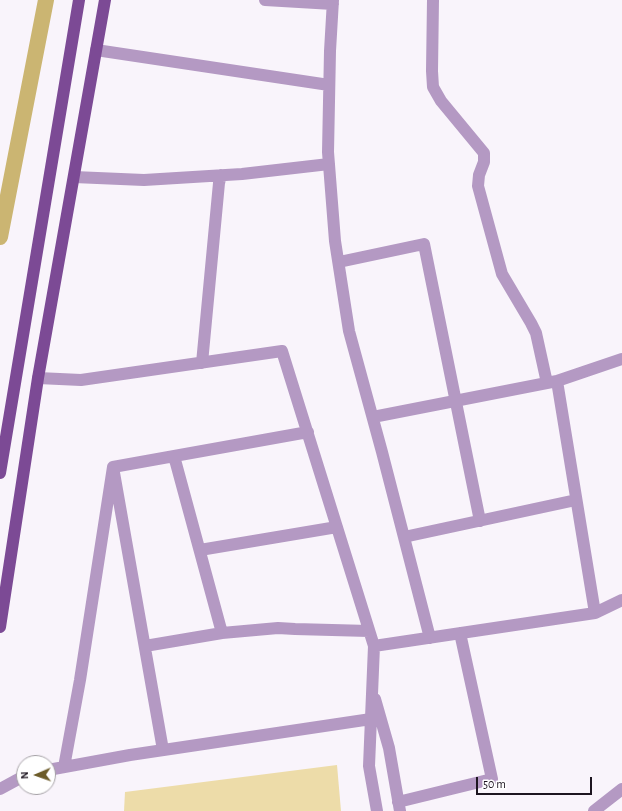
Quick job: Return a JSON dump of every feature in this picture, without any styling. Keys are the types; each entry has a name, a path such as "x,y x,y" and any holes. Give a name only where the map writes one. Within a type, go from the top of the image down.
{"main road":[{"path":"0,473 79,0"},
{"path":"0,627 38,378 105,0"}],"street":[{"path":"265,0 333,2 330,51 328,152 338,262 349,331 373,417 430,638"},
{"path":"433,0 433,87 441,101 484,153 484,162 479,174 478,186 502,274 531,323 552,382 576,500 595,613"},
{"path":"96,50 329,85"},
{"path":"74,177 144,180 242,174 329,164"},
{"path":"202,363 221,175"},
{"path":"338,262 424,244 480,521"},
{"path":"38,378 81,380 282,351 374,646 369,766 376,811"},
{"path":"373,417 552,382 622,359"},
{"path":"113,467 308,432"},
{"path":"174,456 222,633"},
{"path":"113,467 163,750"},
{"path":"64,767 80,680 113,467"},
{"path":"404,537 576,500"},
{"path":"200,550 337,527"},
{"path":"374,646 595,613 622,600"},
{"path":"145,646 222,633 278,628 369,631"},
{"path":"372,690 389,748 399,806 492,779 460,633"},
{"path":"56,768 130,755 371,718"},
{"path":"0,789 16,780"},
{"path":"594,811 622,789"}],"shaded area":[{"path":"337,765 341,811 124,811 125,792"}],"waterway":[{"path":"0,237 46,0"}]}
